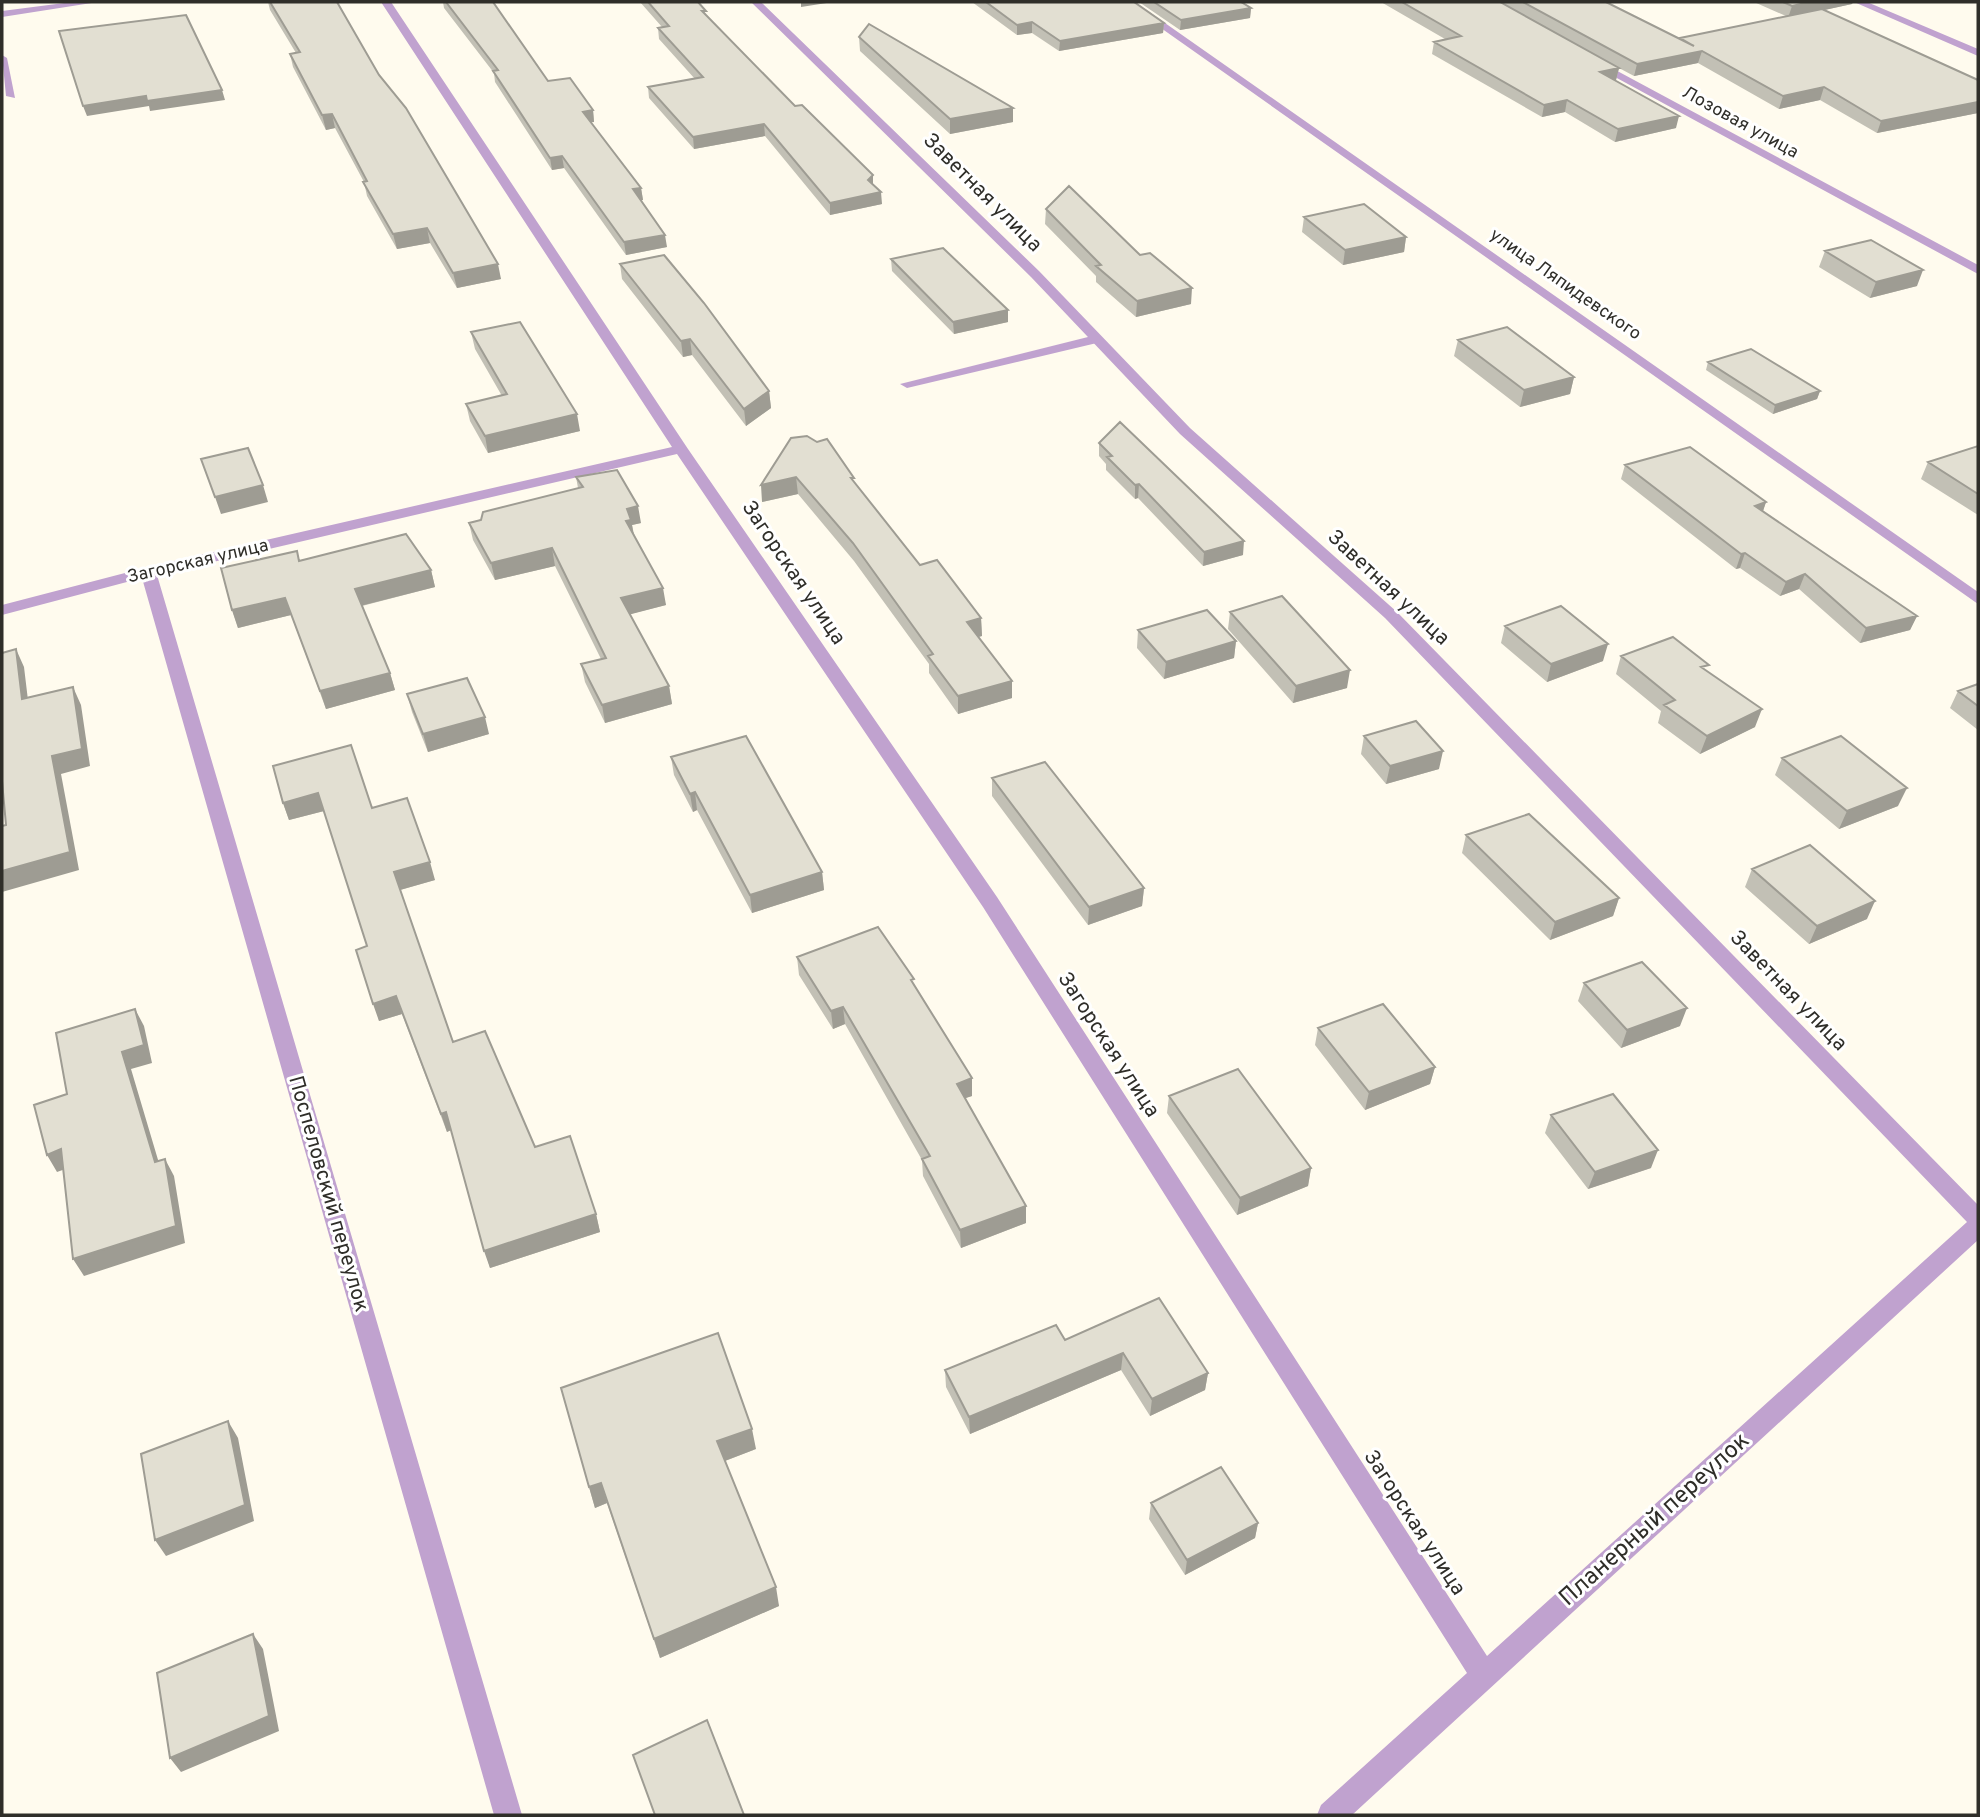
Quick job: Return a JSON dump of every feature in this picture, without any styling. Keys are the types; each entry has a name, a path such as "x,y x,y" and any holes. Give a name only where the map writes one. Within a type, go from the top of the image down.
{"street":[{"path":"2,14 93,2"},
{"name":"Загорская улица","path":"386,2 681,449 990,902 1484,1676"},
{"name":"Заветная улица","path":"756,2 1015,255 1185,431 1391,615 1978,1219"},
{"name":"улица Ляпидевского","path":"1129,2 1978,599"},
{"path":"1859,2 1978,53"},
{"name":"Лозовая улица","path":"1578,52 1978,270"},
{"path":"2,58 10,96"},
{"path":"907,384 1096,339"},
{"name":"Загорская улица","path":"2,610 148,572 681,449"},
{"name":"Поспеловский переулок","path":"148,572 508,1815"},
{"name":"Планерный переулок","path":"1331,1815 1978,1226"}],"building":[{"path":"270,2 337,2 379,75 406,108 498,264 453,273 427,228 393,234 363,182 367,181 332,114 322,115 290,54 300,52"},
{"path":"446,2 493,2 548,81 570,78 593,110 583,112 641,188 633,189 665,235 624,242 562,156 550,158 493,71 498,70"},
{"path":"648,2 698,2 706,11 702,11 795,106 802,105 873,175 868,180 881,192 830,203 764,124 693,137 648,87 703,77 658,28 669,26"},
{"path":"986,2 1134,2 1164,23 1060,41 1032,22 1017,25"},
{"path":"1154,2 1241,2 1251,8 1181,20"},
{"path":"1402,2 1500,2 1619,68 1600,72 1679,116 1618,129 1567,100 1544,105 1434,42 1461,36"},
{"path":"1523,2 1606,2 1694,46 1680,38 1822,9 1978,80 1978,102 1881,121 1824,87 1783,96 1702,51 1637,64"},
{"path":"1783,2 1810,2 1792,6"},
{"path":"186,15 222,90 147,101 146,96 83,106 59,31"},
{"path":"869,24 1013,108 950,119 859,37"},
{"path":"1069,186 1140,255 1150,253 1192,288 1137,301 1096,266 1101,265 1046,209"},
{"path":"1364,204 1406,237 1345,250 1304,217"},
{"path":"1871,240 1923,270 1876,282 1825,251"},
{"path":"943,248 1008,310 953,322 891,259"},
{"path":"664,255 704,303 769,391 744,409 690,339 681,341 620,264"},
{"path":"520,322 577,414 485,436 466,404 507,394 471,332"},
{"path":"1507,327 1574,377 1524,390 1458,340"},
{"path":"1751,349 1820,391 1775,405 1708,362"},
{"path":"1120,422 1244,541 1204,552 1139,484 1135,485 1107,457 1112,456 1099,443"},
{"path":"807,436 817,442 827,439 854,478 851,478 920,565 937,560 981,618 967,622 1012,681 958,696 928,656 933,654 853,543 796,477 761,485 791,438"},
{"path":"1978,446 1978,494 1928,462"},
{"path":"1690,447 1766,502 1755,506 1917,616 1866,628 1805,574 1786,582 1745,553 1741,554 1625,465"},
{"path":"248,448 263,485 215,497 201,459"},
{"path":"617,470 638,506 627,509 631,520 626,521 663,588 621,598 669,686 602,705 581,664 606,658 552,548 491,563 469,523 481,520 483,512 583,487 576,477"},
{"path":"406,534 431,570 355,589 390,673 320,691 285,598 232,610 221,568 297,551 299,561"},
{"path":"1282,596 1350,670 1296,686 1230,612"},
{"path":"1561,606 1608,644 1551,664 1505,626"},
{"path":"1207,610 1236,641 1166,662 1138,630"},
{"path":"1673,637 1709,665 1701,667 1762,709 1707,736 1664,705 1675,700 1621,656"},
{"path":"16,649 22,699 73,687 82,749 52,756 70,852 2,871 2,826 6,825 2,781 2,653"},
{"path":"467,678 485,717 423,734 407,694"},
{"path":"1978,684 1978,706 1958,691"},
{"path":"1416,721 1443,751 1390,766 1364,736"},
{"path":"746,736 822,872 750,895 695,792 690,794 671,757"},
{"path":"1841,736 1907,788 1847,811 1782,758"},
{"path":"351,745 372,808 407,798 430,862 394,872 453,1042 485,1031 535,1147 570,1136 596,1214 484,1251 446,1112 441,1114 396,996 373,1004 356,950 367,946 318,793 283,803 273,766"},
{"path":"1045,762 1144,888 1089,907 992,778"},
{"path":"1529,814 1619,898 1555,922 1466,835"},
{"path":"1810,845 1875,901 1817,926 1752,869"},
{"path":"878,927 914,979 911,980 972,1078 957,1084 1026,1206 960,1230 922,1159 930,1156 843,1007 831,1011 797,957"},
{"path":"1642,962 1687,1008 1627,1030 1584,983"},
{"path":"1383,1004 1435,1067 1369,1092 1318,1028"},
{"path":"135,1009 144,1045 122,1052 155,1162 165,1159 176,1226 73,1259 61,1149 47,1155 34,1105 67,1094 56,1033"},
{"path":"1238,1069 1311,1168 1240,1198 1169,1096"},
{"path":"1613,1094 1658,1150 1595,1172 1551,1115"},
{"path":"1159,1298 1208,1373 1152,1399 1123,1353 969,1417 945,1370 1056,1325 1065,1340"},
{"path":"718,1333 752,1429 717,1441 776,1587 654,1639 601,1483 589,1487 561,1388"},
{"path":"228,1421 245,1505 155,1540 141,1454"},
{"path":"1221,1467 1258,1523 1187,1560 1151,1503"},
{"path":"253,1634 269,1716 170,1758 157,1673"},
{"path":"707,1720 744,1815 655,1815 633,1755"}]}
